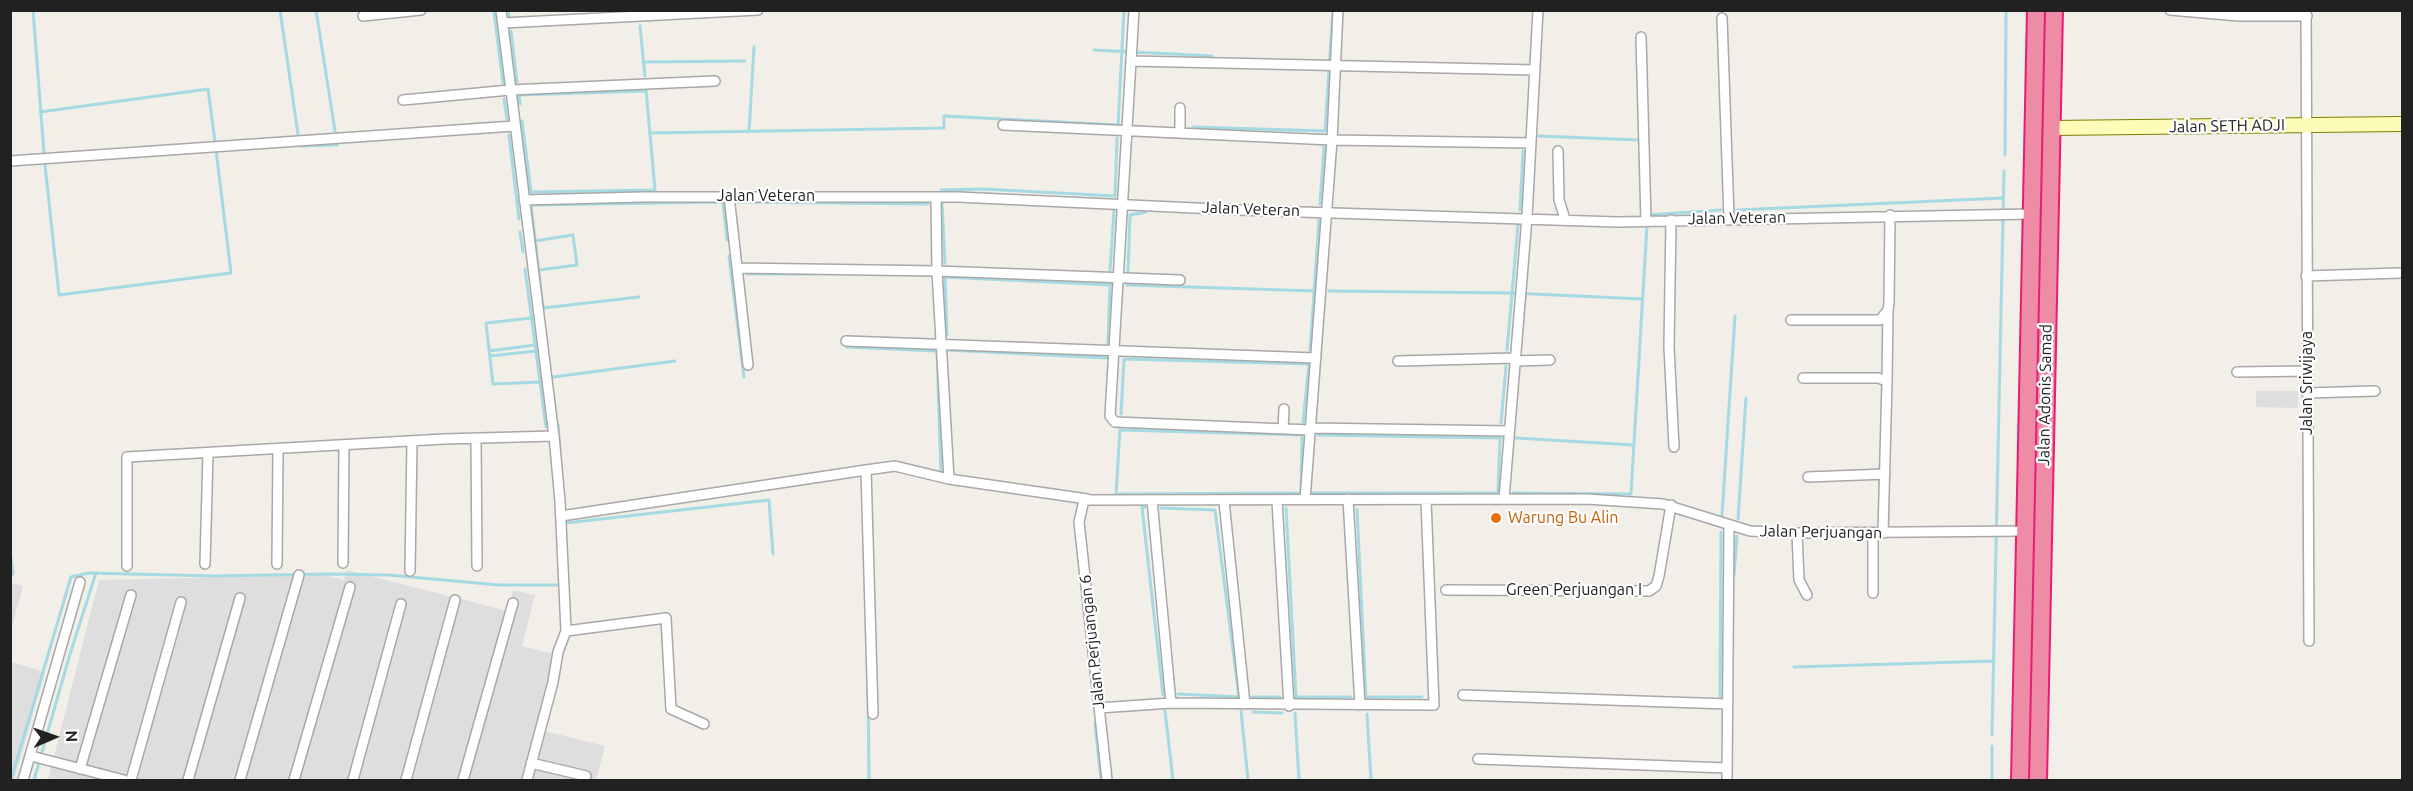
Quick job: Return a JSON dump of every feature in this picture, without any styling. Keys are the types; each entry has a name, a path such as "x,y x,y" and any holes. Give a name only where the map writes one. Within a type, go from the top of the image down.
{"highway":[{"path":"2020,780 2025,531 2039,279 2031,214 2036,10"},
{"name":"Jalan Adonis Samad","path":"2038,780 2039,279 2051,128 2054,10"},
{"path":"2021,742 2039,741"}],"street":[{"path":"363,16 421,10"},
{"path":"501,10 554,436 561,516 566,631 558,652 553,682 527,780"},
{"path":"502,23 758,10"},
{"path":"1134,10 1110,416 1115,422 1283,429 1509,431"},
{"path":"1305,500 1332,140 1338,10"},
{"path":"1504,499 1527,217 1538,10"},
{"path":"2170,10 2306,13"},
{"name":"Jalan Sriwijaya","path":"2306,13 2309,641"},
{"path":"1722,18 1730,218"},
{"path":"1641,37 1646,221"},
{"path":"1132,61 1535,70"},
{"path":"403,100 510,90 716,81"},
{"path":"1179,108 1180,132"},
{"name":"Jalan SETH ADJI","path":"2051,128 2403,124"},
{"path":"1003,125 1332,140 1531,142"},
{"path":"10,161 514,126"},
{"path":"1558,151 1559,200 1565,219"},
{"path":"729,196 748,365"},
{"name":"Jalan Veteran","path":"524,200 729,196 936,197 1646,221 2031,214"},
{"path":"936,197 937,271 949,479"},
{"path":"1873,593 1885,474 1890,215"},
{"path":"1671,220 1669,347 1674,447"},
{"path":"738,268 937,271 1180,280"},
{"path":"2306,276 2400,273"},
{"path":"1791,320 1880,320 1888,310"},
{"path":"846,341 1316,358"},
{"path":"1398,361 1550,360"},
{"path":"2237,372 2307,371"},
{"path":"1803,378 1878,378 1887,381"},
{"path":"2307,393 2375,390"},
{"path":"1283,429 1284,409"},
{"path":"127,566 127,458 412,441 554,436"},
{"path":"476,439 477,566"},
{"path":"410,571 412,441"},
{"path":"344,445 344,563"},
{"path":"277,564 278,449"},
{"path":"205,564 208,453"},
{"name":"Jalan Perjuangan","path":"561,516 895,466 949,479 1085,501 1587,499 1671,506 1750,531 1878,533 2025,531"},
{"path":"866,470 873,714"},
{"path":"1808,477 1885,474"},
{"path":"1348,499 1360,705"},
{"path":"1152,500 1171,703"},
{"path":"1099,708 1171,703 1289,706 1434,705 1426,500"},
{"name":"Jalan Perjuangan 6","path":"1085,501 1079,522 1107,780"},
{"path":"1224,501 1245,704"},
{"path":"1277,501 1289,706"},
{"name":"Green Perjuangan I","path":"1446,590 1649,591 1656,586 1659,576 1671,506"},
{"path":"1727,780 1729,526"},
{"path":"1797,533 1796,552 1799,580 1807,595"},
{"path":"240,780 299,575"},
{"path":"23,780 38,758 80,582"},
{"path":"294,780 350,587"},
{"path":"80,769 131,595"},
{"path":"188,780 240,598"},
{"path":"406,780 455,600"},
{"path":"131,780 181,602"},
{"path":"463,780 513,603"},
{"path":"353,780 400,604"},
{"path":"566,631 666,618 671,710 704,724"},
{"path":"1463,695 1728,704"},
{"path":"38,758 124,780"},
{"path":"1478,759 1727,768"},
{"path":"531,763 586,776"}],"shaded area":[{"path":"2256,391 2298,391 2298,408 2256,407"},
{"path":"346,570 508,611 513,590 535,595 522,646 557,655 526,780 48,780 99,580 324,575 344,580"},
{"path":"10,583 23,586 11,630"},
{"path":"11,662 45,672 14,780 10,780"},
{"path":"545,731 605,746 596,780 533,780"}],"waterway":[{"path":"33,10 44,153"},
{"path":"280,10 298,134"},
{"path":"316,10 335,131"},
{"path":"508,10 510,20"},
{"path":"1118,126 1124,10"},
{"path":"1325,131 1333,10"},
{"path":"2005,155 2006,10"},
{"path":"494,12 503,83"},
{"path":"640,26 645,76"},
{"path":"511,31 517,82"},
{"path":"749,132 754,47"},
{"path":"1094,50 1212,56"},
{"path":"643,62 745,61"},
{"path":"40,112 208,89 215,142"},
{"path":"522,121 531,192 655,190 646,90"},
{"path":"519,95 646,91"},
{"path":"519,95 520,104"},
{"path":"504,99 507,119"},
{"path":"650,133 944,128 944,116 1118,125"},
{"path":"1193,127 1325,131"},
{"path":"509,135 519,219"},
{"path":"1539,136 1639,140"},
{"path":"1115,196 1117,138"},
{"path":"300,146 337,145"},
{"path":"1320,204 1324,147"},
{"path":"45,165 59,295 231,273 216,150"},
{"path":"1520,210 1523,151"},
{"path":"1992,735 2004,171"},
{"path":"941,190 983,189 1115,196"},
{"path":"1737,210 2003,198"},
{"path":"723,202 727,240"},
{"path":"639,297 543,308 531,205 723,202"},
{"path":"738,202 928,204"},
{"path":"942,203 945,263"},
{"path":"1648,215 1721,210"},
{"path":"1110,270 1114,211"},
{"path":"1128,271 1130,215 1146,212"},
{"path":"1310,350 1319,220"},
{"path":"1507,350 1518,225"},
{"path":"1513,493 1631,494 1647,225"},
{"path":"520,232 523,252"},
{"path":"535,241 573,235 577,265 539,270"},
{"path":"729,256 744,377"},
{"path":"525,269 546,427"},
{"path":"747,274 817,274"},
{"path":"945,276 947,335"},
{"path":"945,277 1111,285"},
{"path":"1108,343 1110,284"},
{"path":"1127,285 1315,291"},
{"path":"1329,291 1512,293 1642,299"},
{"path":"1722,515 1735,316"},
{"path":"532,318 486,323 493,384 540,382"},
{"path":"489,351 535,345"},
{"path":"847,347 937,351"},
{"path":"947,350 1108,358"},
{"path":"490,356 536,351"},
{"path":"937,351 941,475"},
{"path":"1124,359 1309,364"},
{"path":"1121,414 1124,359"},
{"path":"553,377 675,361"},
{"path":"1303,422 1309,364"},
{"path":"1501,423 1506,366"},
{"path":"1738,519 1746,398"},
{"path":"558,425 560,450"},
{"path":"1120,429 1116,494 1301,493"},
{"path":"1120,430 1303,435"},
{"path":"1301,493 1302,435"},
{"path":"1318,435 1501,438"},
{"path":"1498,493 1500,438"},
{"path":"1516,438 1634,445"},
{"path":"1313,493 1498,493"},
{"path":"564,502 566,523 769,500 773,554"},
{"path":"1145,507 1142,507 1163,695"},
{"path":"1161,508 1215,510 1239,697"},
{"path":"1286,508 1296,697"},
{"path":"1357,509 1366,698"},
{"path":"1720,697 1721,532"},
{"path":"1734,575 1737,536"},
{"path":"10,551 13,574 10,575"},
{"path":"11,780 71,577 89,573 213,576 328,574 389,575 498,585 559,585"},
{"path":"34,780 96,573"},
{"path":"1794,667 1993,661"},
{"path":"868,684 869,780"},
{"path":"1178,694 1240,697"},
{"path":"1252,697 1280,697"},
{"path":"1295,697 1351,697"},
{"path":"1365,697 1422,697"},
{"path":"1165,711 1173,780"},
{"path":"1241,711 1248,780"},
{"path":"1253,712 1282,713"},
{"path":"1295,713 1299,780"},
{"path":"1367,714 1371,780"},
{"path":"1095,724 1101,780"},
{"path":"1992,746 1992,780"}],"place":[{"name":"Warung Bu Alin","path":"1496,518"}]}
